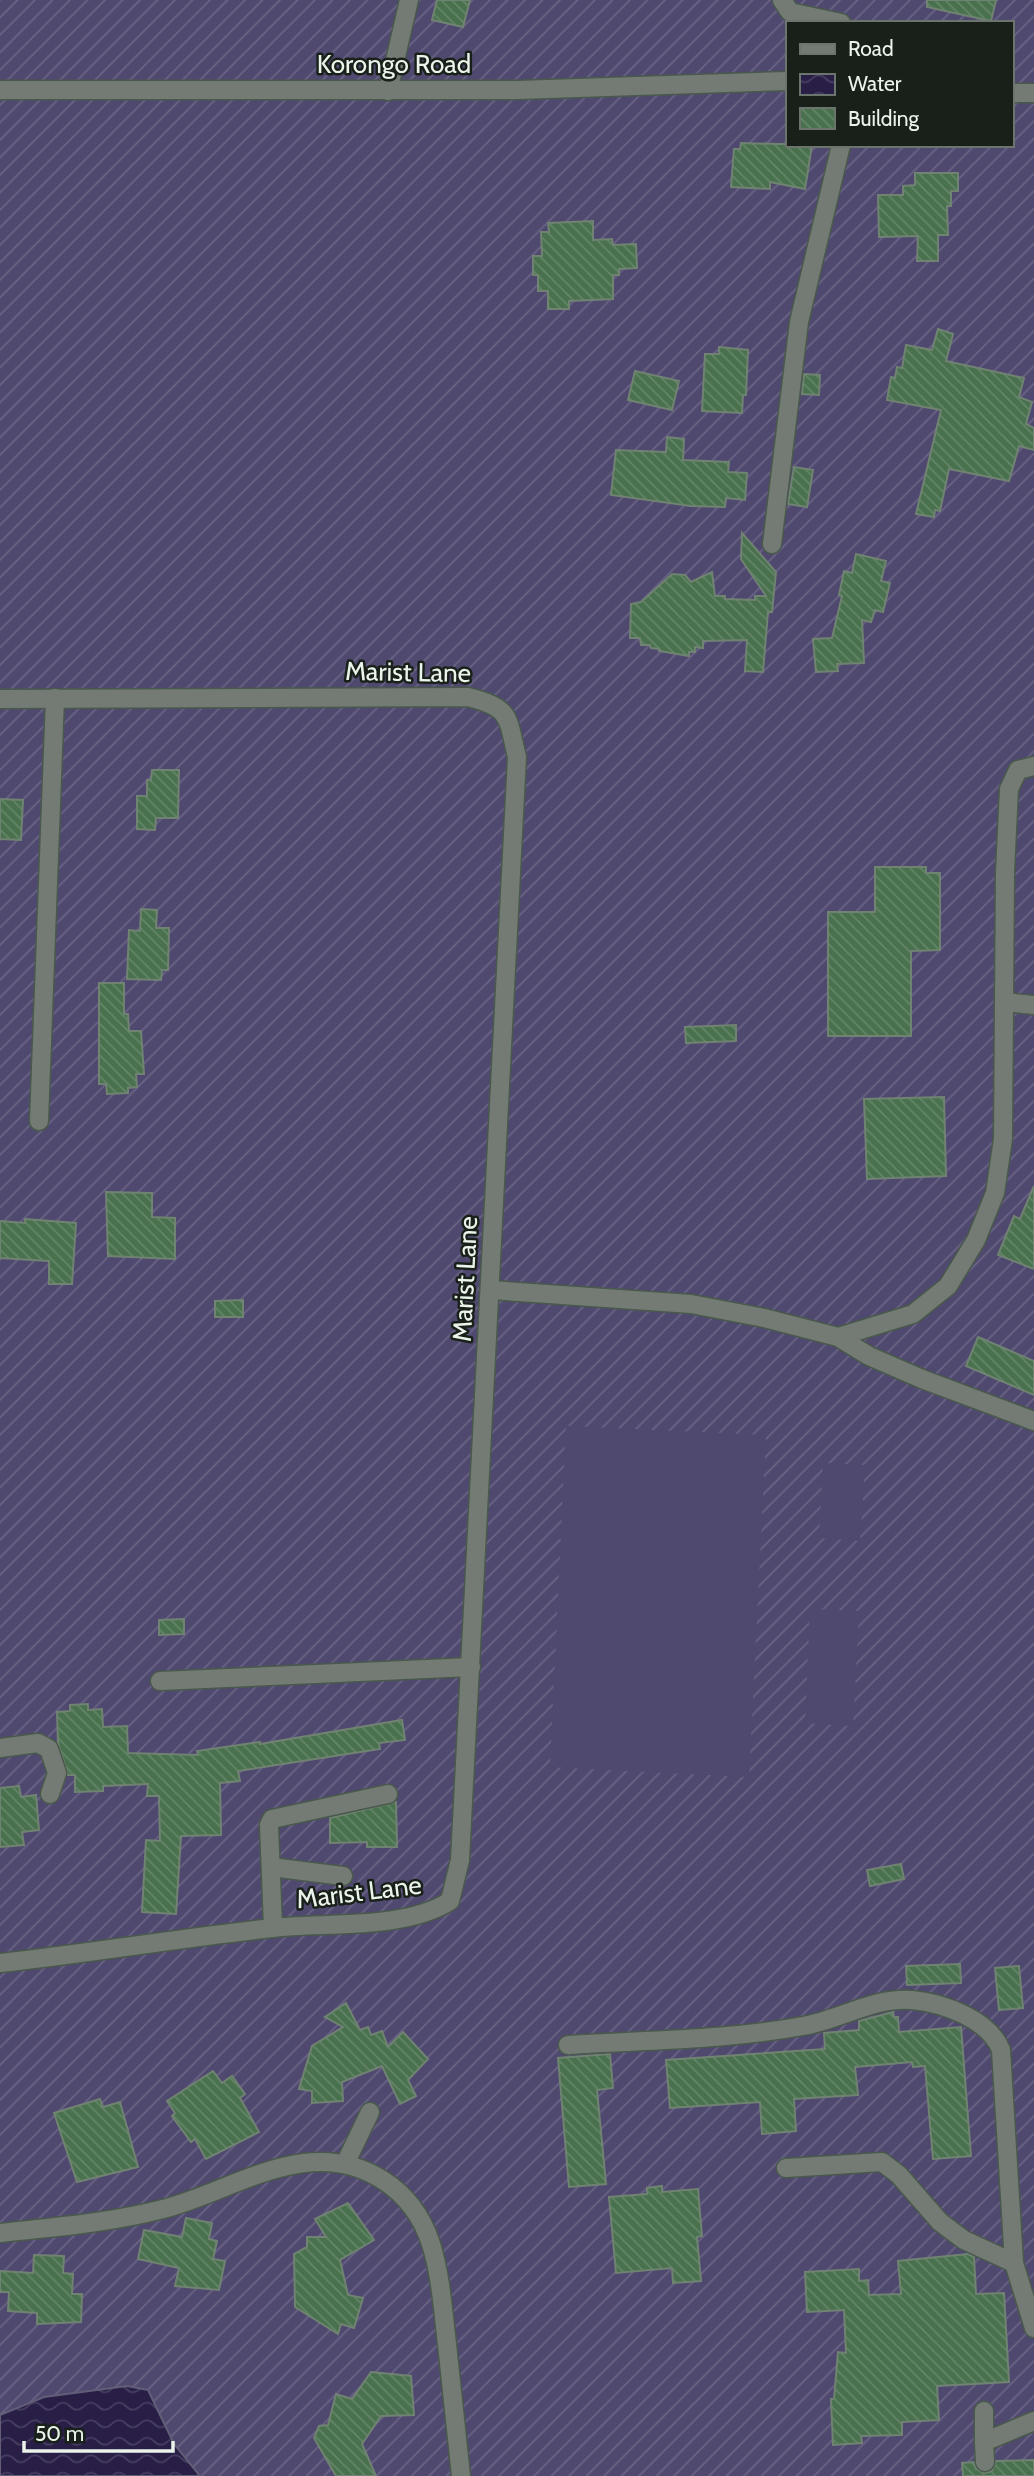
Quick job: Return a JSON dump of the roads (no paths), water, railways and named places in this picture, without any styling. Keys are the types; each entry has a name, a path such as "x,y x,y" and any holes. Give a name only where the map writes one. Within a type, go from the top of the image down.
{"street":[{"path":"388,91 409,0"},
{"path":"782,0 790,12 832,21"},
{"name":"Korongo Road","path":"0,90 388,91 786,81"},
{"path":"1013,93 1034,93"},
{"path":"772,544 799,322 842,147"},
{"name":"Marist Lane","path":"0,699 468,696 494,703 507,716 517,757 460,1860 450,1901 439,1908 398,1919 273,1928 0,1963"},
{"path":"39,1121 55,698"},
{"path":"838,1336 913,1314 948,1286 976,1240 995,1193 1003,1139 1009,789 1018,771 1034,766"},
{"path":"1004,1002 1034,1005"},
{"path":"491,1290 691,1304 838,1336 880,1361 1034,1421"},
{"path":"160,1681 471,1667"},
{"path":"0,1748 38,1743 49,1749 57,1773 50,1794"},
{"path":"273,1928 269,1825 272,1819 388,1794"},
{"path":"271,1867 343,1876"},
{"path":"568,2045 771,2031 807,2026 884,2001 910,2000 937,2005 985,2026 996,2036 1001,2049 1014,2263 1034,2328"},
{"path":"345,2164 370,2112"},
{"path":"786,2168 882,2162 899,2175 940,2222 956,2234 1014,2263"},
{"path":"0,2233 121,2218 200,2199 267,2173 304,2163 345,2164 380,2176 399,2190 419,2219 431,2244 442,2300 461,2476"},
{"path":"984,2411 985,2462"},
{"path":"984,2442 1034,2421"}],"water":[{"path":"127,2386 148,2390 174,2444 200,2476 0,2476 0,2415 44,2397"}]}
